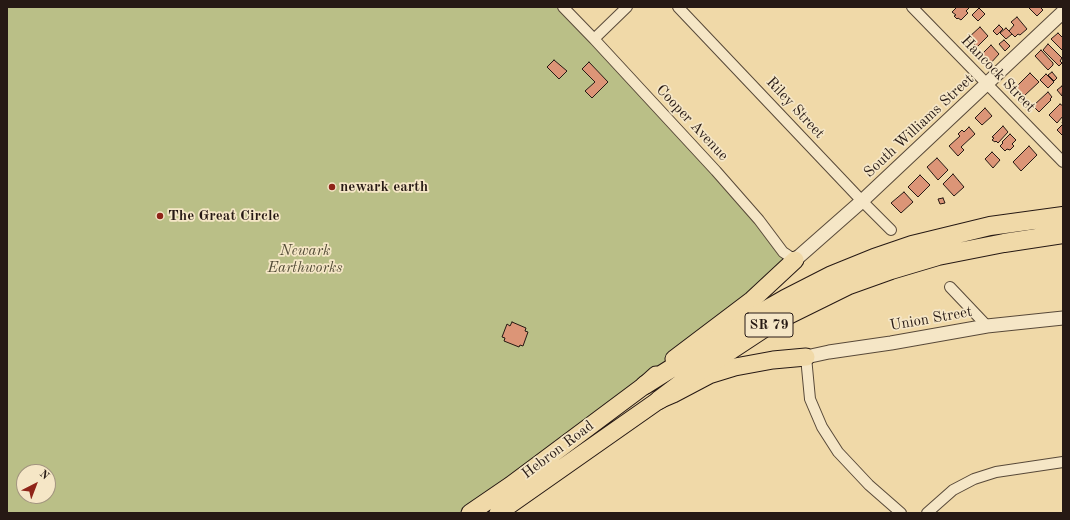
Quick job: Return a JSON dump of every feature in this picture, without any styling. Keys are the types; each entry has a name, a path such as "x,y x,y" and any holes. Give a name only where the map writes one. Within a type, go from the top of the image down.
{"highway":[{"name":"SR 79","path":"646,385 750,319 785,299 846,270 912,245 990,226 1063,216"},
{"name":"SR 79","path":"659,400 687,379 772,323 849,285 891,270 938,256 1004,243 1063,234"},
{"name":"Hebron Road","path":"470,513 512,485 646,385 680,354 752,300 795,260"},
{"name":"Hebron Road","path":"498,513 659,400 709,374 773,360 806,357"}],"street":[{"name":"Cooper Avenue","path":"563,7 759,220 783,252 795,260"},
{"path":"594,39 627,7"},
{"name":"Riley Street","path":"678,7 891,230"},
{"name":"Hancock Street","path":"912,7 1063,162"},
{"name":"South Williams Street","path":"795,260 862,201 1063,12"},
{"path":"950,288 987,326"},
{"name":"Union Street","path":"806,357 987,326 1063,318"},
{"path":"806,357 810,399 822,427 838,452 869,485 901,513"},
{"path":"927,513 953,490 974,479 996,472 1063,462"}],"green space":[{"name":"Newark Earthworks","path":"7,7 563,7 795,260 752,300 470,513 7,513"}],"building":[{"path":"957,7 970,7 966,11 968,13 961,20 958,18 957,19 954,16 956,15 952,12"},
{"path":"1028,7 1040,7 1043,10 1037,16"},
{"path":"979,8 985,14 978,21 972,15"},
{"path":"1017,17 1027,29 1015,37 1009,31 1014,25 1011,22"},
{"path":"999,25 1003,29 997,35 993,31"},
{"path":"980,27 988,36 977,47 968,38"},
{"path":"1006,28 1012,34 1006,39 1000,33"},
{"path":"1058,33 1063,38 1063,51 1051,39"},
{"path":"1004,40 1010,46 1005,51 999,44"},
{"path":"1048,44 1062,58 1060,61 1062,63 1059,66 1043,50"},
{"path":"991,45 999,54 989,65 980,56"},
{"path":"1041,50 1053,63 1048,70 1035,56"},
{"path":"554,60 567,71 559,79 547,67"},
{"path":"589,62 608,82 592,98 585,91 595,82 582,69"},
{"path":"1052,72 1057,78 1054,81 1048,75"},
{"path":"1030,73 1039,82 1024,96 1016,87"},
{"path":"1046,74 1054,82 1048,88 1040,80"},
{"path":"1062,86 1063,87 1062,96 1057,90"},
{"path":"1048,92 1052,97 1050,99 1051,100 1039,112 1033,106"},
{"path":"1060,104 1063,106 1063,116 1057,123 1049,115"},
{"path":"985,108 992,116 982,125 975,118"},
{"path":"1063,124 1063,136 1057,130"},
{"path":"1003,126 1008,132 998,143 996,141 995,142 992,140 994,138 992,137"},
{"path":"969,127 975,134 961,147 964,150 958,156 949,146 960,136 958,134 962,130 964,132"},
{"path":"1010,134 1016,140 1012,144 1014,146 1010,150 1007,149 1005,151 1000,146"},
{"path":"1029,146 1037,155 1021,171 1013,162"},
{"path":"992,152 1000,160 993,168 985,159"},
{"path":"937,158 948,170 938,180 927,167"},
{"path":"953,174 964,187 954,196 943,184"},
{"path":"920,175 930,185 918,197 908,187"},
{"path":"904,192 913,202 901,213 891,203"},
{"path":"943,198 945,203 940,204 938,199"},
{"path":"512,322 526,328 525,331 528,332 523,346 520,345 519,347 504,341 505,338 502,337 507,324 510,326"}],"place":[{"name":"newark earth","path":"332,187"},
{"name":"The Great Circle","path":"160,216"}]}
